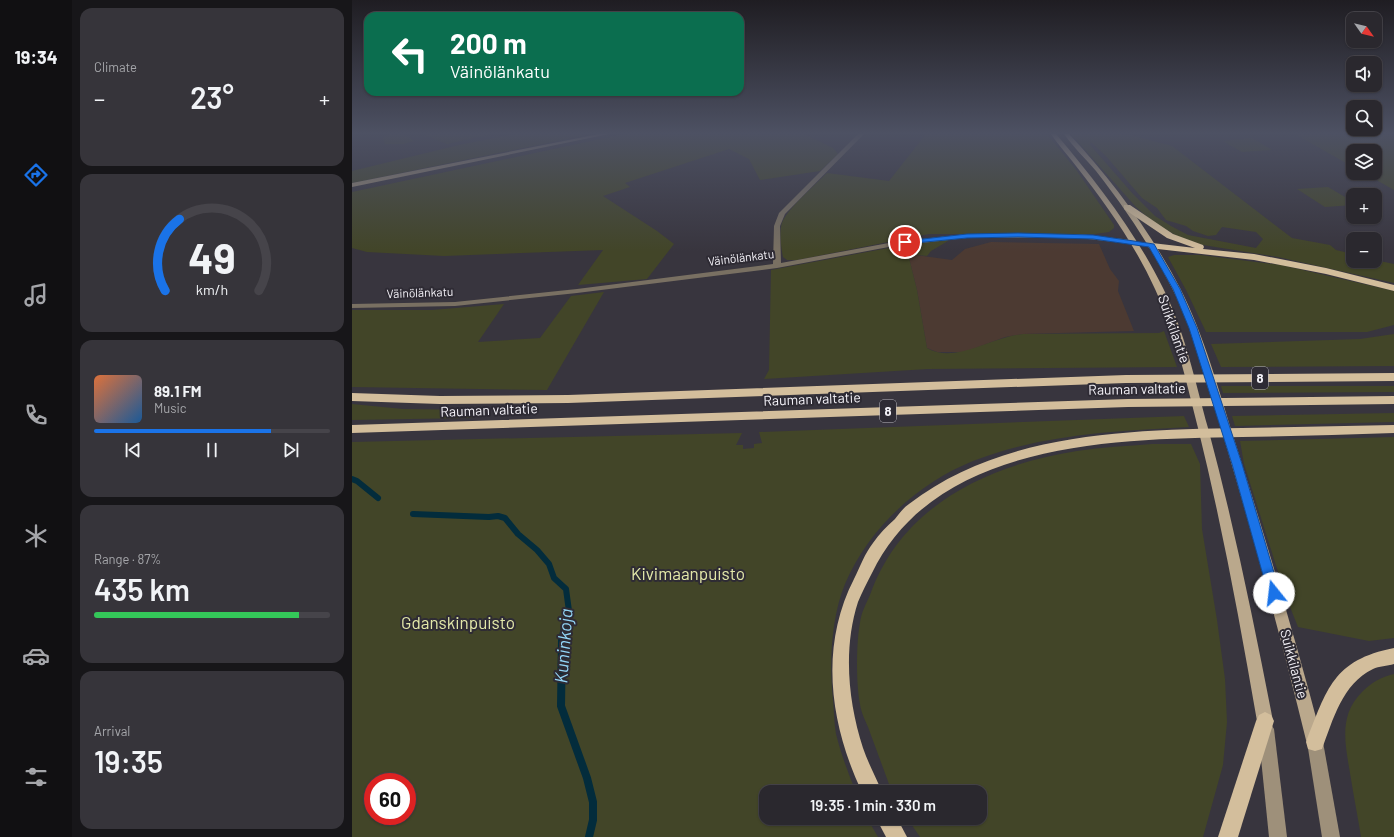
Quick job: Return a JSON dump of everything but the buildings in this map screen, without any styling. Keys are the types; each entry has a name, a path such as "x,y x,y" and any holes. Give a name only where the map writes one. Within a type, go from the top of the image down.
{"highway":[{"path":"1127,207 1154,226 1177,239 1224,253"},
{"path":"1152,246 1188,251 1224,253 1278,261 1394,288"},
{"name":"Rauman valtatie","path":"352,397 440,400 568,399 1126,379 1394,377"},
{"name":"Rauman valtatie","path":"352,429 1120,404 1394,400"},
{"path":"869,785 856,757 845,720 841,682 845,616 866,567 885,536 906,515 941,487 957,477 984,465 1010,457 1059,446 1103,440 1192,434 1394,429"},
{"path":"1315,742 1339,687 1349,676 1367,662 1394,656"},
{"path":"1228,837 1265,721"},
{"path":"890,825 897,837"}],"main road":[{"path":"352,185 413,173"},
{"path":"352,189 423,173"},
{"name":"Suikkilantie","path":"1085,173 1132,242 1159,288 1174,326 1187,366 1213,464 1242,592 1265,721 1278,837"},
{"name":"Suikkilantie","path":"1100,173 1127,207 1152,246 1176,289 1193,328 1207,368 1237,464 1283,623 1315,742 1331,837"},
{"path":"1132,242 1152,246"}],"street":[{"path":"777,266 776,226 782,213 822,173"},
{"name":"Väinölänkatu","path":"352,306 409,306 484,301 777,266 894,244 967,236 1079,236 1132,242"}],"shaded area":[{"path":"991,242 1099,244 1110,269 1119,281 1118,291 1134,331 1023,334 1005,337 965,352 937,352 927,348 917,290 908,254 952,260 965,249"}],"green space":[{"path":"352,173 400,173 352,183"},
{"path":"441,173 655,173 625,183 630,187 603,196 657,231 674,244 647,279 578,285 603,250 444,256 367,252 352,248 352,192"},
{"path":"756,173 806,173 760,180"},
{"path":"827,173 889,181 895,173 1078,173 1114,225 1114,228 1109,232 1095,234 929,234 797,260 787,260 783,257 780,235 782,223 785,217 809,190"},
{"path":"1106,173 1115,173 1155,216 1188,235 1256,248 1263,239 1256,232 1222,227 1216,235 1208,236 1193,231 1186,226 1166,220 1157,208 1142,198 1121,173 1207,173 1292,238 1330,245 1336,250 1346,252 1346,268 1382,268 1382,261 1394,264 1394,283 1278,257 1203,245 1177,236 1152,221 1136,207"},
{"path":"1382,173 1394,173 1394,190 1376,180 1382,180"},
{"path":"1328,187 1346,197 1346,206 1325,207 1297,189"},
{"path":"948,241 931,251 927,256 908,254 917,290 927,348 936,352 956,353 1006,337 1023,334 1159,333 1164,331 1177,367 928,369 764,379 769,370 771,270 915,243"},
{"path":"1174,255 1200,255 1281,265 1394,291 1394,325 1367,332 1206,332 1168,257"},
{"path":"604,292 547,390 352,387 352,310 432,310 504,304 478,342 540,338 571,296"},
{"path":"1394,334 1394,366 1221,367 1211,344 1360,339"},
{"path":"1221,386 1394,386 1394,392 1223,393"},
{"path":"352,404 403,409 476,410 471,418 352,420"},
{"path":"1394,413 1394,422 1235,426 1232,416"},
{"path":"1184,416 1189,427 1107,432 1052,439 999,452 973,461 953,470 914,495 881,527 867,545 855,564 840,597 834,626 831,656 836,734 853,785 759,785 759,825 871,825 878,837 352,837 352,442 742,433 736,445 743,445 743,449 754,448 754,444 762,443 759,432"},
{"path":"1394,437 1394,638 1369,641 1298,627 1286,597 1244,464 1240,441"},
{"path":"1152,444 1191,444 1200,464 1202,529 1225,679 1227,722 1223,765 1203,837 920,837 912,825 987,825 987,785 889,784 861,710 857,675 857,652 861,616 884,564 903,536 926,514 952,494 981,479 1012,467 1044,458 1077,451"},
{"path":"1394,674 1394,837 1361,837 1347,755 1345,733 1346,722 1354,702 1369,685 1377,680"}],"waterway":[{"name":"Kuninkoja","path":"352,479 357,481 378,498"},
{"name":"Kuninkoja","path":"413,514 489,517 498,516 505,518 518,534 537,550 549,564 554,578 566,589 569,611 566,622"},
{"name":"Kuninkoja","path":"567,621 562,640 561,706 587,778 593,802 593,820 589,837"}],"route":[{"path":"905,242 967,236 1018,235 1106,238 1152,246 1176,289 1193,328 1237,464 1274,593"}],"park label":[{"name":"Kivimaanpuisto","path":"688,574"},
{"name":"Gdanskinpuisto","path":"458,623"}]}
